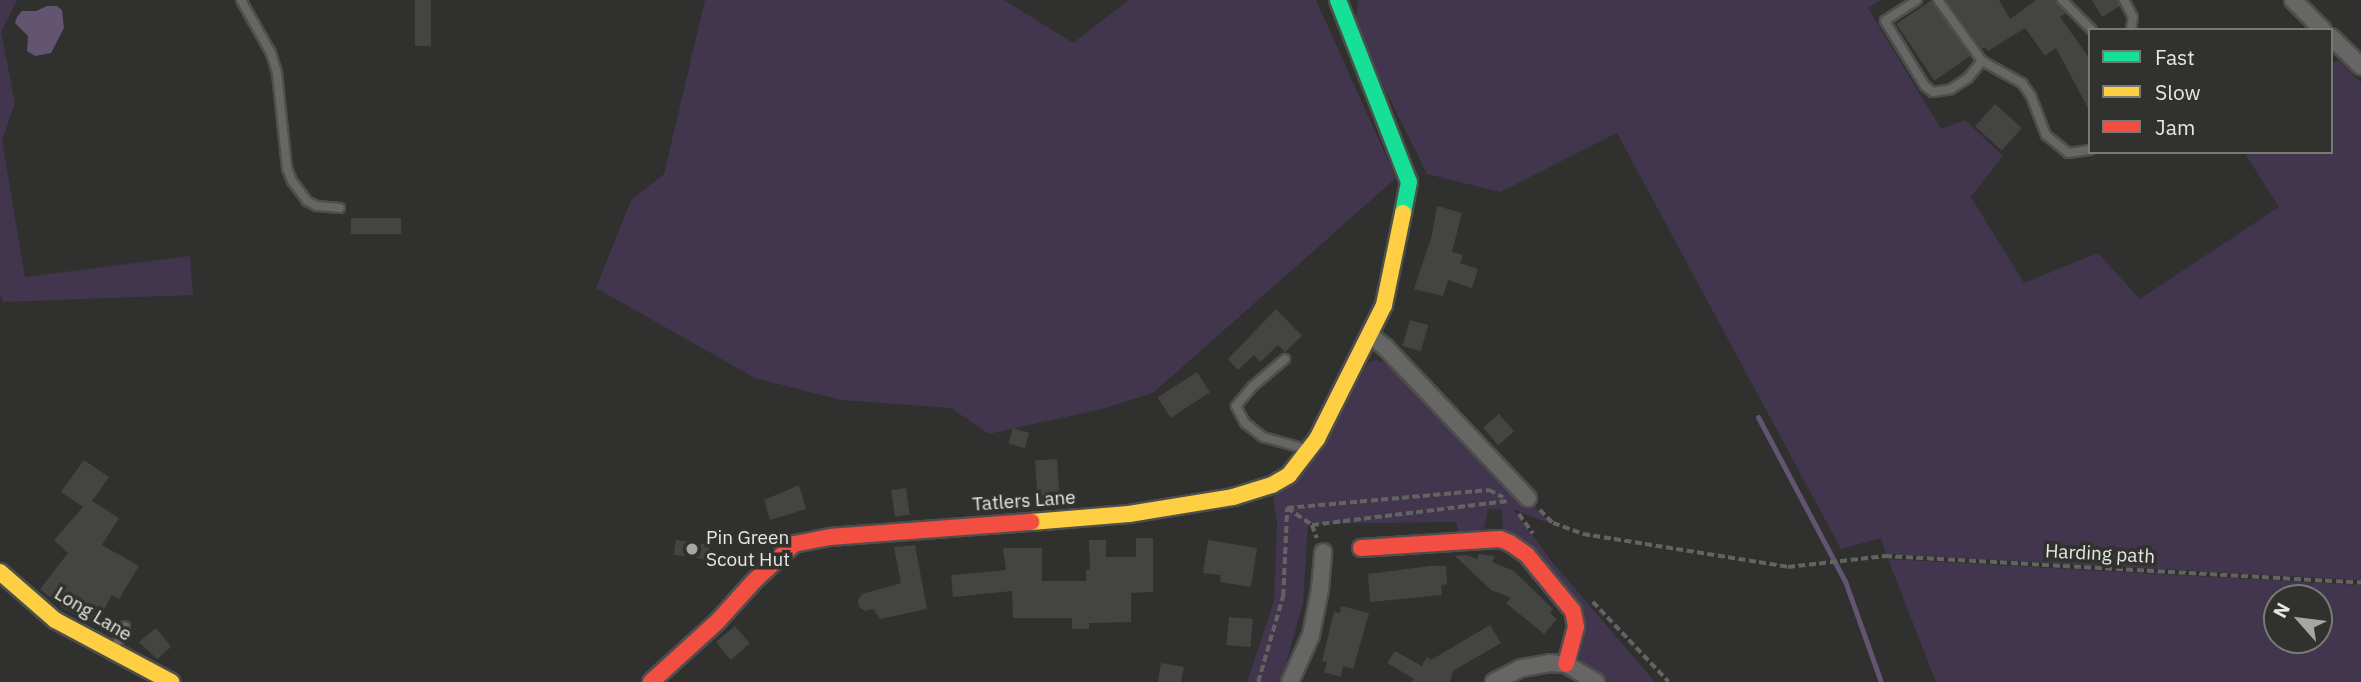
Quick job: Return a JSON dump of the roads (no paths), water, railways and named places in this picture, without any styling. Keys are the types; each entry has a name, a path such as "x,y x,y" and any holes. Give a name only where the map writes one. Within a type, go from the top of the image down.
{"street":[{"name":"Tatlers Lane","path":"652,682 718,621 754,581 793,544 831,537 1129,514 1233,497 1272,485 1289,475 1310,450 1371,337 1384,305 1409,182 1338,0"},
{"path":"2293,0 2315,27"},
{"path":"2333,39 2361,65"},
{"path":"1371,337 1385,346 1528,498"},
{"path":"1361,548 1500,539 1510,543 1527,555 1573,611 1576,627 1566,664"},
{"path":"1290,682 1311,635 1320,589 1322,552"},
{"name":"Long Lane","path":"0,572 55,620 112,653 171,682"},
{"path":"1494,682 1533,665 1566,664 1596,682"}],"lane":[{"path":"241,0 271,53 277,73 287,168 292,181 307,201 317,206 340,208"},
{"path":"1917,0 1885,21 1925,86 1933,92 1951,89 1968,78 1982,61"},
{"path":"1938,0 1982,61 2022,83 2031,96 2046,135 2068,153 2088,150"},
{"path":"2062,0 2090,28"},
{"path":"2124,0 2133,17 2131,28"},
{"path":"1285,359 1252,387 1236,406 1245,423 1263,437 1310,450"},
{"path":"112,653 125,626"}],"waterway":[{"path":"1758,417 1845,581 1881,682"}],"place":[{"name":"Pin Green Scout Hut","path":"692,549"}]}
